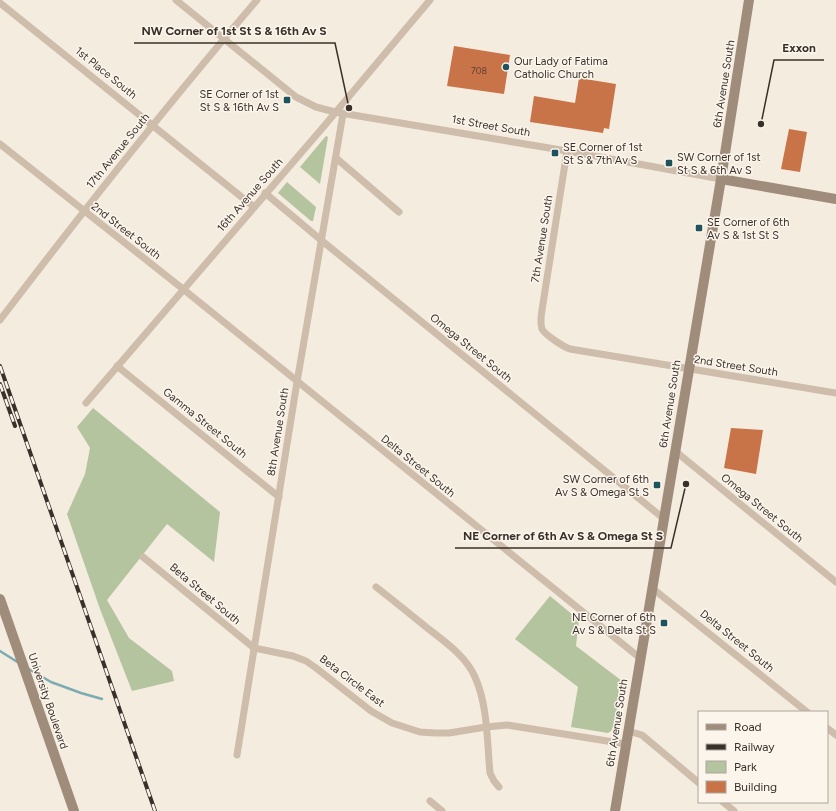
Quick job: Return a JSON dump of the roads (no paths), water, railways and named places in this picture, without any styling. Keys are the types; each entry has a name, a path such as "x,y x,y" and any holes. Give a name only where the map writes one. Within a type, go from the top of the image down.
{"main road":[{"name":"6th Avenue South","path":"615,811 721,179 749,0"},
{"name":"1st Street South","path":"721,179 836,199"},
{"name":"University Boulevard","path":"0,599 74,811"}],"street":[{"name":"1st Street South","path":"176,0 296,97 316,107 343,114 567,151 721,179"},
{"name":"17th Avenue South","path":"0,320 83,211 224,39 258,0"},
{"name":"16th Avenue South","path":"86,403 266,194 430,0"},
{"name":"1st Place South","path":"0,3 254,207"},
{"name":"8th Avenue South","path":"237,755 297,382 343,114"},
{"name":"2nd Street South","path":"0,144 183,289"},
{"name":"7th Avenue South","path":"543,331 540,322 567,151"},
{"path":"336,158 399,212"},
{"name":"Omega Street South","path":"266,194 663,518"},
{"name":"Delta Street South","path":"183,289 640,658"},
{"name":"2nd Street South","path":"543,331 564,348 836,393"},
{"name":"Gamma Street South","path":"117,366 278,497"},
{"name":"Omega Street South","path":"675,451 836,582"},
{"name":"Beta Street South","path":"143,557 254,648"},
{"path":"376,587 461,656 470,667 483,701 490,773 499,787"},
{"name":"Delta Street South","path":"652,588 806,711"},
{"name":"Beta Circle East","path":"254,648 293,656 306,661 371,711 392,723 406,728 435,733 507,726 626,744"},
{"path":"828,729 836,735"},
{"path":"628,731 642,735 698,782"},
{"path":"430,801 442,811"},
{"path":"724,803 734,811"}],"waterway":[{"path":"0,651 19,663"},
{"path":"27,668 51,682 102,699"}],"railway":[{"path":"0,366 155,811"},
{"path":"0,384 15,426"}],"place":[{"name":"Our Lady of Fatima Catholic Church","path":"506,67"},
{"name":"SE Corner of 1st St S & 16th Av S","path":"287,100"},
{"name":"NW Corner of 1st St S & 16th Av S","path":"349,108"},
{"name":"Exxon","path":"761,124"},
{"name":"SE Corner of 1st St S & 7th Av S","path":"555,153"},
{"name":"SW Corner of 1st St S & 6th Av S","path":"669,163"},
{"name":"SE Corner of 6th Av S & 1st St S","path":"699,228"},
{"name":"NE Corner of 6th Av S & Omega St S","path":"686,484"},
{"name":"SW Corner of 6th Av S & Omega St S","path":"657,485"},
{"name":"NE Corner of 6th Av S & Delta St S","path":"664,623"}]}
